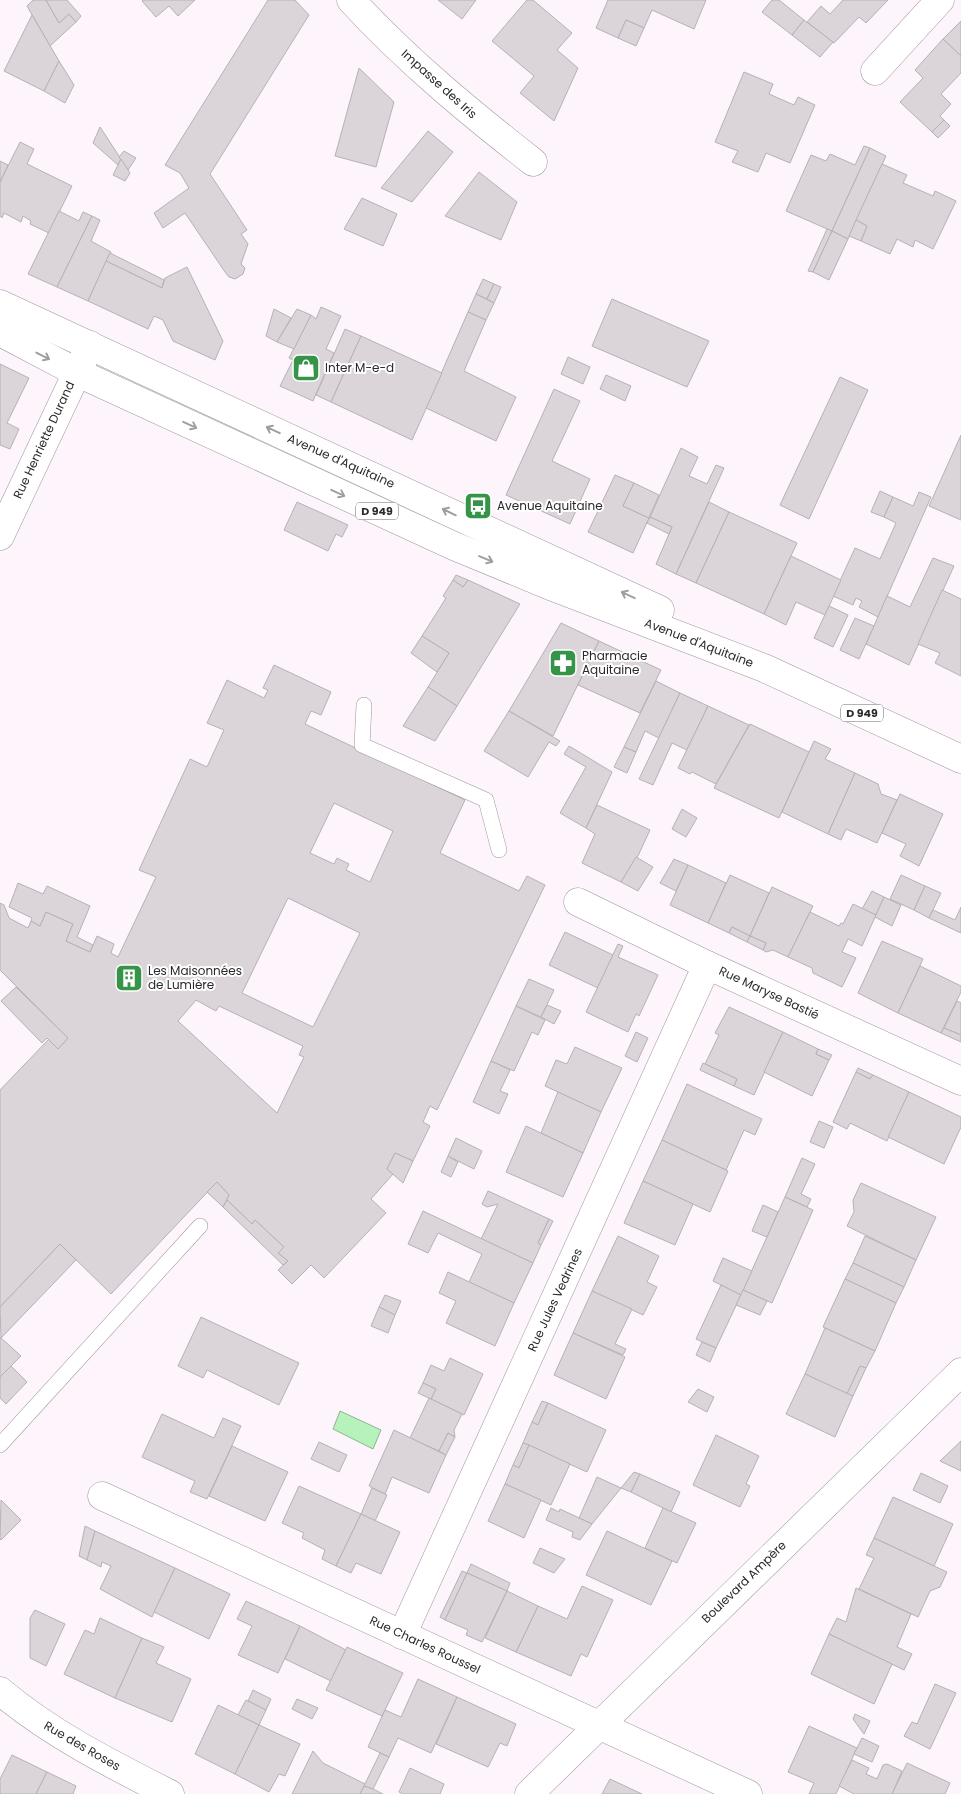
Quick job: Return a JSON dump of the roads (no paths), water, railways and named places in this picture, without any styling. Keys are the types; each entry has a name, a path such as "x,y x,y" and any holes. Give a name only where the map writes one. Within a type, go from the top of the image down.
{"street":[{"name":"Impasse des Iris","path":"351,0 375,26 458,103 533,162"},
{"path":"875,71 940,0"},
{"name":"Avenue d'Aquitaine","path":"0,304 687,622 764,668"},
{"name":"Avenue d'Aquitaine","path":"0,332 76,372 469,552 553,587 764,668"},
{"name":"Rue Henriette Durand","path":"0,536 90,345"},
{"name":"D 949","path":"764,668 961,759"},
{"name":"Rue Maryse Bastié","path":"578,902 707,964 961,1081"},
{"name":"Rue Jules Vedrines","path":"402,1635 707,964"},
{"name":"Boulevard Ampère","path":"529,1794 598,1724 961,1372"},
{"name":"Rue Charles Roussel","path":"102,1496 748,1794"},
{"name":"Rue des Roses","path":"0,1691 28,1714 112,1765 170,1794"}],"lane":[{"path":"364,704 362,745 486,800 499,850"},
{"path":"0,1445 200,1226"}],"place":[{"name":"Inter M-e-d","path":"306,368"},
{"name":"Avenue Aquitaine","path":"478,506"},
{"name":"Pharmacie Aquitaine","path":"563,663"},
{"name":"Les Maisonnées de Lumière","path":"129,978"}]}
